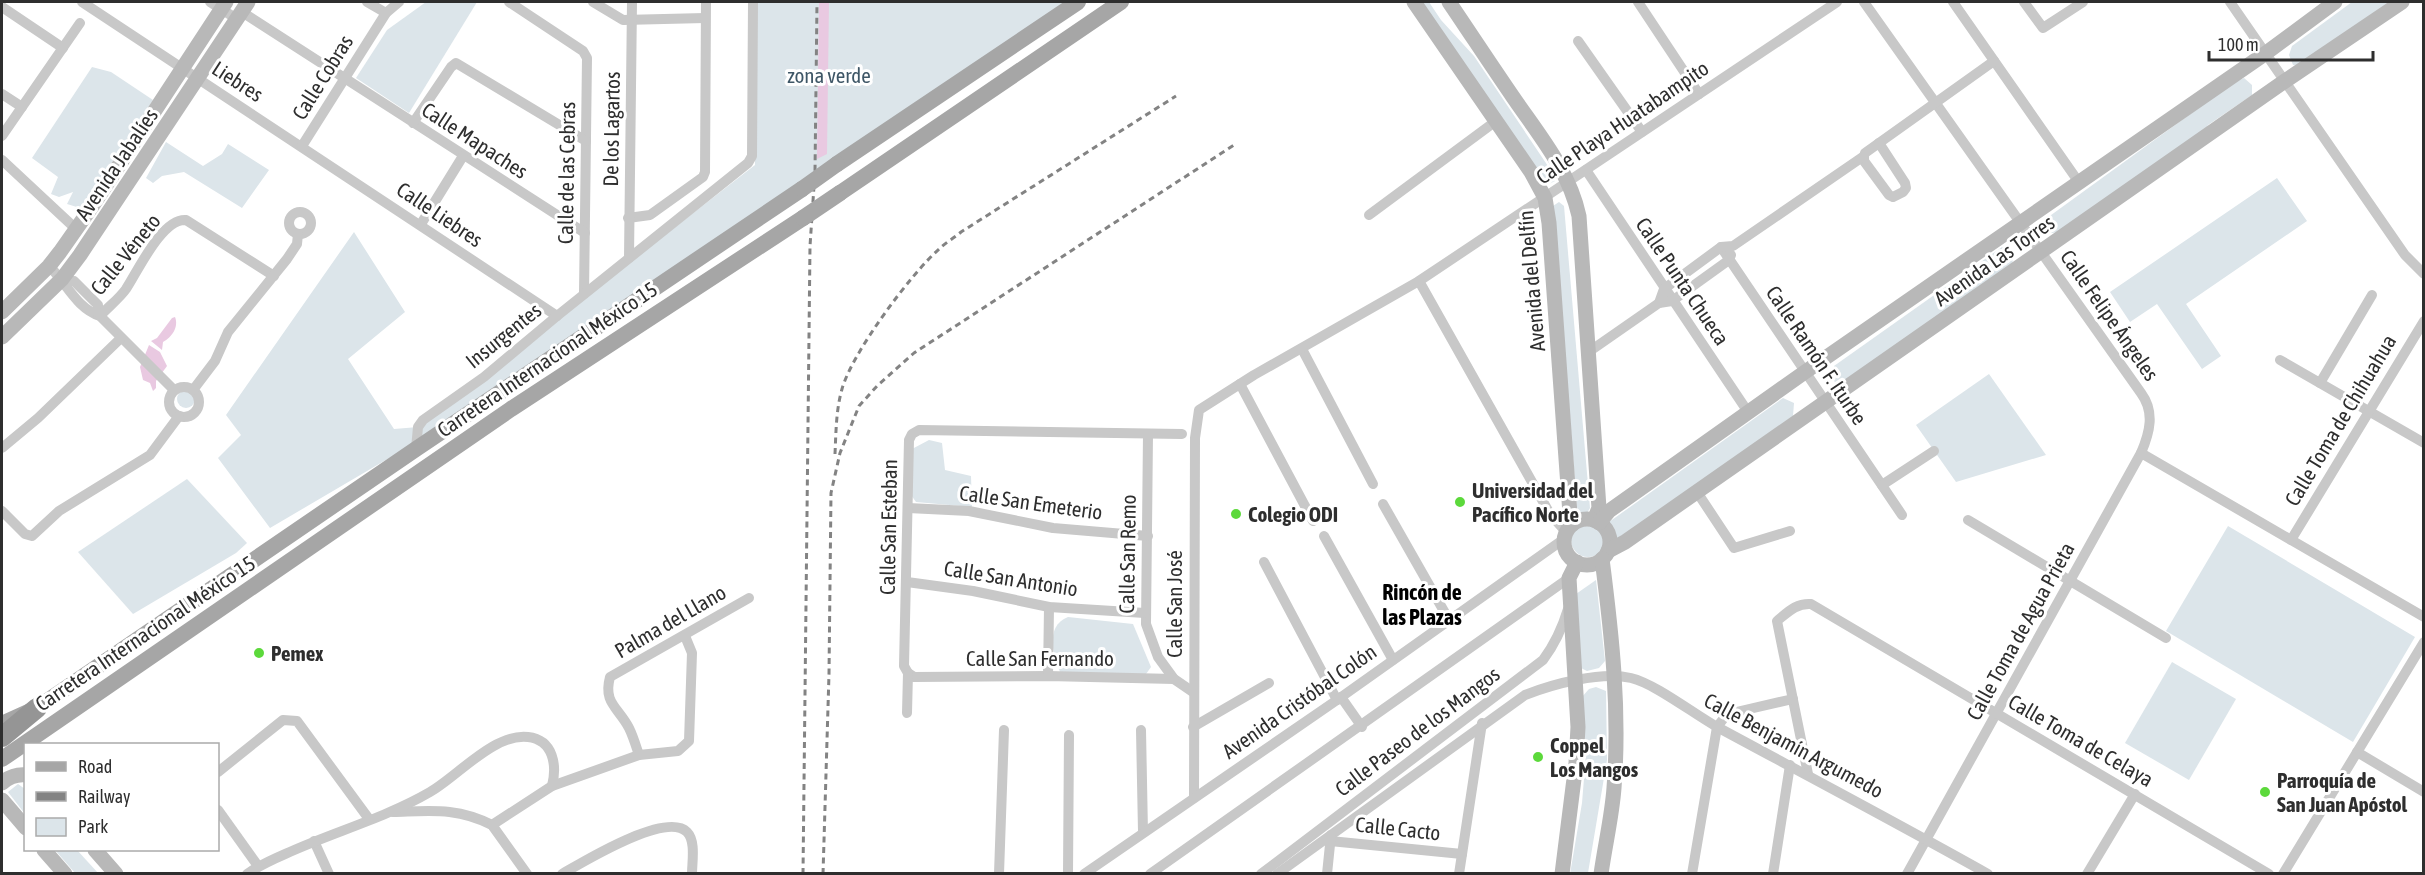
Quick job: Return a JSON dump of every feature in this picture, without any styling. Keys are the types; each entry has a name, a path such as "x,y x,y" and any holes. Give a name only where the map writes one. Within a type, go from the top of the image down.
{"highway":[{"path":"4,750 37,708"}],"main road":[{"name":"Carretera Internacional México 15","path":"2,724 37,708 1078,2"},
{"name":"Carretera Internacional México 15","path":"4,750 511,409 803,218 1121,2"}],"street":[{"name":"Liebres","path":"82,2 302,146"},
{"path":"367,2 386,13"},
{"name":"Calle Cobras","path":"302,146 386,13 399,2"},
{"name":"Calle de las Cebras","path":"509,2 586,54 584,294"},
{"path":"593,2 623,20 705,18"},
{"name":"De los Lagartos","path":"629,258 632,2"},
{"path":"628,218 650,216 703,177 705,172 706,2"},
{"name":"Insurgentes","path":"416,449 418,426 423,420 484,376 748,163 752,156 753,2"},
{"name":"Avenida del Delfín","path":"1414,2 1496,121 1545,198 1549,223 1570,514 1568,532"},
{"path":"1449,2 1552,153 1569,182 1579,216 1590,351 1599,508 1597,522"},
{"path":"1638,2 1699,94"},
{"name":"Calle Playa Huatabampito","path":"1199,410 1419,281 1837,2"},
{"name":"Calle Felipe Ángeles","path":"1864,2 2149,403"},
{"path":"1969,2 1956,5 2078,182"},
{"path":"2024,2 2043,28 2083,2"},
{"path":"2230,2 2404,255 2417,270 2424,274"},
{"name":"Avenida Las Torres","path":"1597,522 1609,511 1748,412 2266,53 2335,2"},
{"name":"Avenida Las Torres","path":"1605,555 2402,2"},
{"name":"Avenida Jabalíes","path":"2,312 49,266 93,206 182,68 219,4"},
{"name":"Calle Mapaches","path":"219,4 242,11 585,233"},
{"path":"2,7 63,48"},
{"name":"Avenida Jabalíes","path":"2,337 63,280 242,11"},
{"path":"2,136 80,23"},
{"path":"1578,40 1642,132"},
{"path":"1659,303 1664,289 1720,247 1733,246 1864,156 1994,61"},
{"path":"413,123 456,63 586,141"},
{"path":"2,94 21,107"},
{"path":"1369,215 1496,121"},
{"path":"1864,156 1864,161 1889,195 1893,197 1903,192 1906,188 1905,183 1879,143"},
{"name":"Calle Liebres","path":"302,146 557,316"},
{"path":"421,224 463,156"},
{"path":"2,160 76,229"},
{"name":"Calle Punta Chueca","path":"1586,170 1748,412"},
{"path":"93,206 108,214"},
{"name":"Calle Véneto","path":"99,316 125,290 163,231 179,219 186,220 274,276"},
{"path":"193,390 215,361 228,332 297,244 298,234"},
{"path":"1590,351 1659,303 1672,301 1730,260 1733,246"},
{"name":"Calle Ramón F. Iturbe","path":"1720,247 1902,514"},
{"name":"Calle Véneto","path":"49,266 63,280 66,290 91,314 99,316 174,390"},
{"path":"1419,281 1550,514 1568,532 1568,555 1577,562 1588,565 1605,555"},
{"path":"2320,383 2372,295"},
{"name":"Calle Toma de Chihuahua","path":"2291,540 2424,321"},
{"path":"2,448 38,418 121,338"},
{"path":"1302,349 1373,484"},
{"path":"2280,360 2424,443"},
{"path":"1240,384 1313,521"},
{"path":"182,387 193,390 199,397 199,407 193,415 174,414 169,405 169,399 174,390 182,387"},
{"name":"Calle Toma de Agua Prieta","path":"1907,873 2141,453 2147,439 2151,414 2149,403"},
{"name":"Calle San José","path":"1194,798 1195,438 1199,410"},
{"path":"2,512 25,534 32,536 59,511 150,455 179,416"},
{"name":"Calle San Esteban","path":"907,713 908,673 904,666 909,440 912,434 918,430 1182,434"},
{"name":"Calle San Remo","path":"1148,434 1145,613 1151,643 1174,679 1193,692"},
{"path":"1882,486 1934,451"},
{"path":"2141,453 2424,617"},
{"path":"1696,492 1734,548 1790,531"},
{"path":"1383,504 1449,620"},
{"name":"Calle San Emeterio","path":"908,508 969,511 1053,528 1148,536"},
{"path":"1568,532 1585,519 1597,522 1608,533 1605,555 1615,675 1616,753 1614,791 1600,873"},
{"path":"1968,520 2166,638"},
{"name":"Avenida Cristóbal Colón","path":"1084,873 1393,660 1568,532"},
{"path":"1324,536 1393,660"},
{"path":"1264,562 1329,684 1362,727"},
{"path":"1150,873 1362,727 1569,578 1577,562"},
{"path":"1562,873 1576,764 1578,728 1569,578"},
{"name":"Calle San Antonio","path":"907,582 974,591 1048,607 1145,613"},
{"name":"Palma del Llano","path":"639,755 628,727 609,698 607,688 610,677 749,598"},
{"name":"Calle Paseo de los Mangos","path":"1261,873 1543,660 1561,632 1570,600"},
{"name":"Calle Toma de Celaya","path":"1793,699 1777,621 1797,606 1811,604 2269,873"},
{"path":"1048,607 1048,676"},
{"path":"492,825 552,786 639,755 678,751 684,746 689,741 692,653 685,636"},
{"path":"2283,873 2424,642"},
{"name":"Calle San Fernando","path":"908,673 914,677 1048,676 1174,679"},
{"name":"Calle Benjamín Argumedo","path":"1576,681 1615,675 1634,678 1717,727 1988,873"},
{"name":"Calle Paseo de los Mangos","path":"1276,873 1331,837 1525,695 1550,686 1576,681"},
{"path":"1193,727 1269,683"},
{"path":"1696,873 1717,727 1724,718 1732,713 1793,699 1808,774"},
{"path":"1459,873 1482,725 1480,709"},
{"path":"219,771 283,720 297,721 369,819"},
{"path":"999,873 1004,730"},
{"path":"1141,730 1143,832"},
{"path":"1068,873 1069,735"},
{"path":"247,873 314,841 392,812 431,792 504,739 528,737 541,741 555,760 552,786"},
{"path":"4,750 24,768"},
{"path":"2357,752 2424,792"},
{"path":"1773,873 1790,765"},
{"path":"2,783 9,777 24,775"},
{"path":"431,792 429,801 436,809"},
{"path":"2087,873 2135,794"},
{"path":"2,800 24,826"},
{"path":"392,812 436,809 484,820 492,825 527,873"},
{"path":"219,811 258,866"},
{"path":"1327,873 1332,818"},
{"path":"562,873 625,839 657,829 680,828 692,839 692,873"},
{"name":"Calle Cacto","path":"1331,837 1462,854"},
{"path":"314,841 329,873"},
{"path":"46,851 65,873"},
{"path":"97,851 116,873"}],"green space":[{"path":"426,2 477,2 409,113 356,78 387,30"},
{"name":"zona verde","path":"755,2 1069,2 413,444 270,528 218,458 241,435 226,415 354,232 405,312 348,359 394,429 418,427 755,165"},
{"path":"1418,2 1429,2 1441,20 1474,56 1554,175 1555,181 1547,185"},
{"path":"2352,2 2398,2 2299,66 2293,65 2289,55 2292,46"},
{"path":"92,67 111,72 153,100 80,208 67,204 73,192 59,197 51,194 58,177 32,158"},
{"path":"2244,78 2252,85 2252,95 2208,125 2205,131 2064,231 2052,233 2045,226 2047,218 2233,83"},
{"path":"166,142 203,166 222,154 228,144 269,170 242,208 184,172 162,176 153,183 146,178"},
{"path":"2277,178 2307,221 2186,304 2221,356 2202,369 2157,304 2130,322 2110,292"},
{"path":"1559,202 1564,206 1590,508 1586,515 1579,513 1577,507 1553,206"},
{"path":"2002,247 2012,254 2011,267 1841,387 1836,385 1833,378 1834,366"},
{"path":"1989,374 2046,455 1956,482 1916,425"},
{"path":"182,390 190,390 195,395 193,406 182,408 177,403 177,395"},
{"path":"1783,398 1794,403 1793,416 1618,540 1611,535 1609,522"},
{"path":"929,440 942,443 945,470 971,476 972,507 916,502 911,495 912,449"},
{"path":"187,479 247,543 236,553 133,614 78,552"},
{"path":"1588,523 1600,528 1605,540 1600,552 1588,557 1576,552 1571,540 1576,528"},
{"path":"2228,526 2415,637 2353,742 2166,631"},
{"path":"1596,580 1605,661 1599,668 1587,671 1579,667 1576,594"},
{"path":"1068,617 1133,624 1151,667 1146,674 1062,676 1054,652 1053,635 1060,621"},
{"path":"2172,662 2236,699 2189,780 2125,743"},
{"path":"1596,687 1606,691 1607,760 1588,873 1570,874 1582,803 1586,754 1582,697 1589,689"},
{"path":"18,784 24,788 24,813 8,792"},
{"path":"56,851 78,851 98,873 75,873"}],"shaded area":[{"path":"819,2 829,2 827,154 817,159"},
{"path":"175,317 175,328 172,335 163,342 162,350 151,341 157,338"},
{"path":"149,345 160,352 167,366 156,381 156,388 153,391 150,383 143,380 140,367"}],"railway":[{"path":"803,874 810,246 815,171 817,2"},
{"path":"835,454 839,405 848,374 883,315 927,261 961,232 1176,96"},
{"path":"823,874 829,674 831,493 840,453 859,406 877,386 914,353 1234,145"}],"place":[{"name":"Universidad del Pacífico Norte","path":"1460,502"},
{"name":"Colegio ODI","path":"1236,514"},
{"name":"Pemex","path":"259,653"},
{"name":"Coppel Los Mangos","path":"1538,757"},
{"name":"Parroquía de San Juan Apóstol","path":"2265,792"}],"district":[{"name":"Rincón de las Plazas","path":"1422,604"}]}
